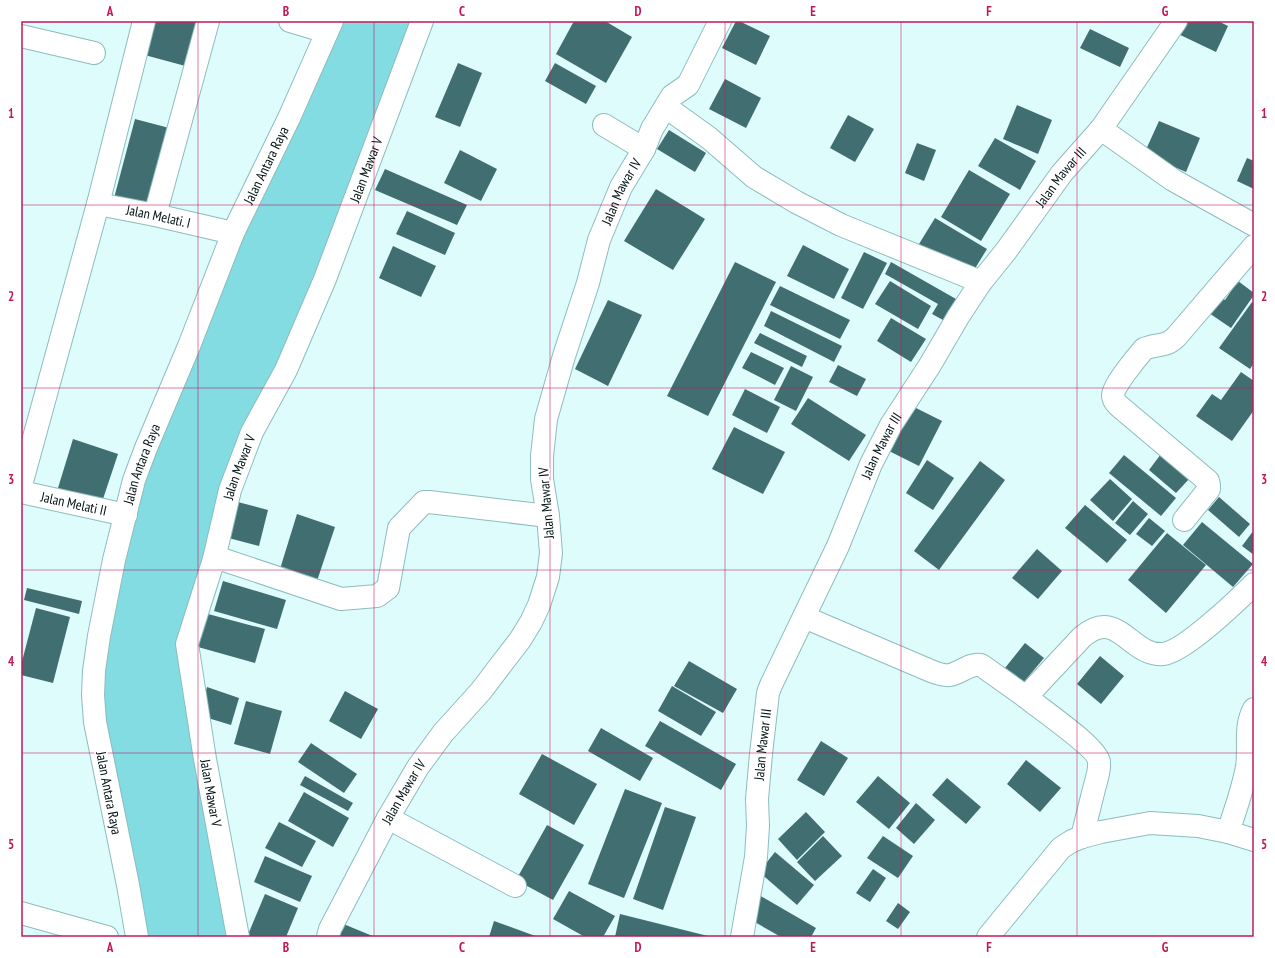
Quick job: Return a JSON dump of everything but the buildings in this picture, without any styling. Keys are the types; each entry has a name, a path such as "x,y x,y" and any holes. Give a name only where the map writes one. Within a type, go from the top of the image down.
{"street":[{"path":"21,485 96,211 144,21"},
{"path":"155,215 208,21"},
{"path":"290,21 330,27"},
{"name":"Jalan Mawar V","path":"238,937 205,759 187,644 214,559 230,490 252,432 286,370 325,279 422,21"},
{"name":"Jalan Mawar IV","path":"328,937 330,929 388,818 418,767 439,738 481,691 520,640 539,605 548,577 550,553 548,516 542,479 542,456 546,419 564,356 588,283 599,240 621,187 644,148 652,129 672,96 688,85 720,21"},
{"name":"Jalan Mawar III","path":"742,937 756,857 758,826 757,799 768,694 838,546 871,464 891,425 930,365 958,316 981,282 1006,251 1062,173 1101,129 1176,21"},
{"name":"Jalan Antara Raya","path":"137,937 95,722 93,695 94,671 99,636 114,560 134,480 233,233 289,118 330,27"},
{"path":"21,36 94,53"},
{"path":"666,108 709,138 754,177 796,202 841,225 981,282"},
{"path":"604,125 644,148"},
{"path":"1101,129 1173,180 1254,225"},
{"name":"Jalan Melati. I","path":"96,211 155,215 233,233"},
{"path":"1184,520 1209,489 1208,481 1119,406 1114,400 1113,394 1118,383 1144,349 1150,346 1166,345 1176,337 1254,246"},
{"name":"Jalan Melati II","path":"21,492 126,515"},
{"path":"214,559 224,560 341,599 377,596 388,588 400,528 424,502 548,516"},
{"path":"1026,698 1090,630 1100,627 1114,628 1140,647 1152,652 1163,654 1173,652 1206,627 1254,584"},
{"path":"804,617 931,671 945,675 975,665 981,665 1078,737 1098,757 1099,765 1082,837"},
{"path":"1228,832 1247,768 1249,720 1254,709"},
{"path":"388,818 515,886"},
{"path":"988,937 1061,848 1082,837 1150,823 1198,826 1228,832 1254,840"},
{"path":"21,913 106,937"}],"water":[{"path":"330,21 422,21 252,432 187,644 237,937 137,937 95,722 126,515"}]}
